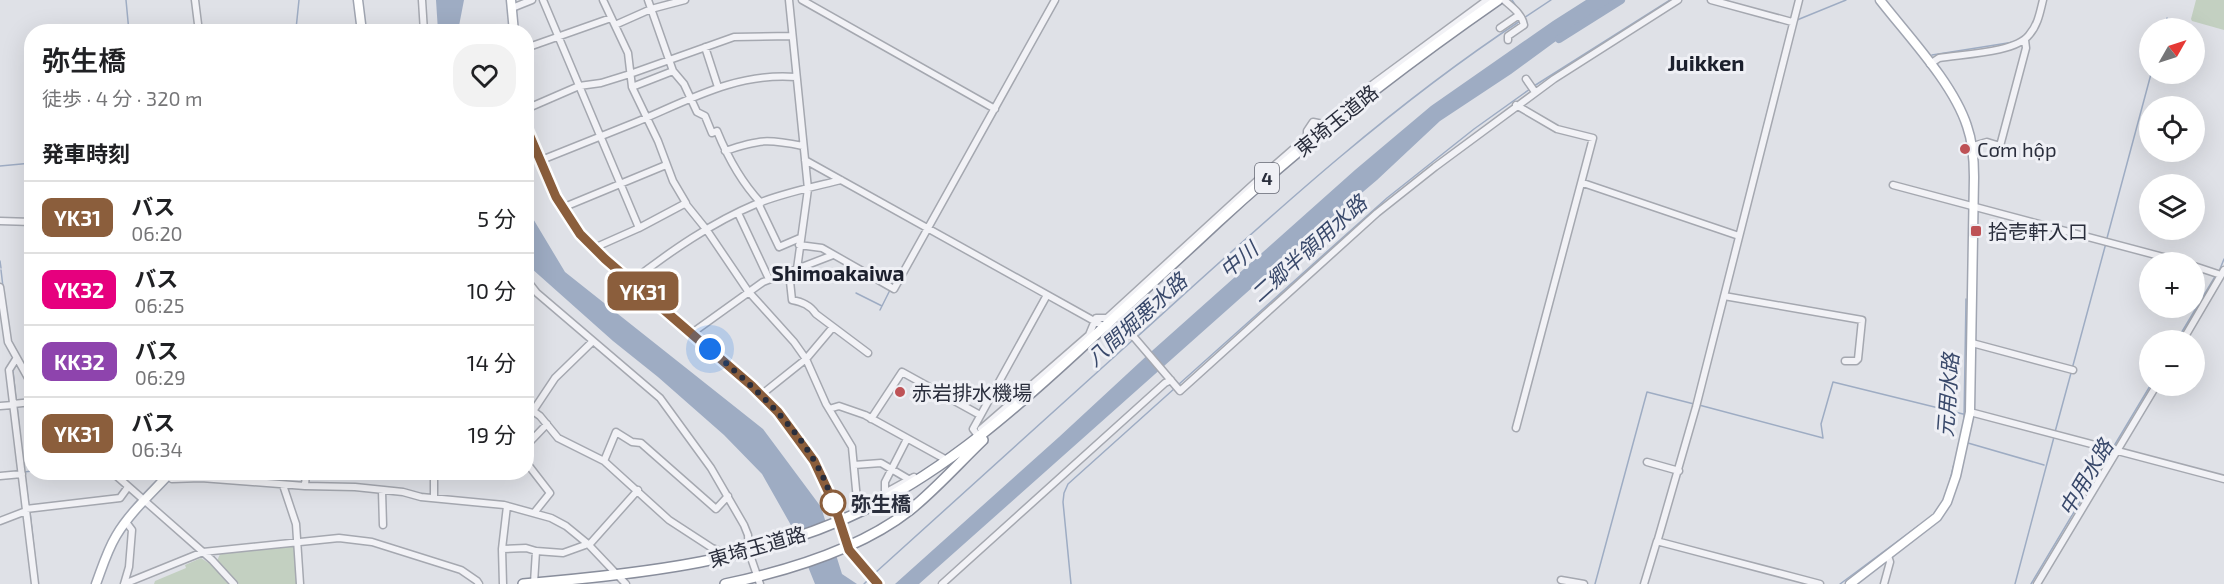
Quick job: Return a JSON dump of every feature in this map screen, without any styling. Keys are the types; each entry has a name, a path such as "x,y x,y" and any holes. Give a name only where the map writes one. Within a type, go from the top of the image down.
{"highway":[{"name":"東埼玉道路","path":"725,584 762,579 825,556 892,523 912,508 1052,375 1295,153 1386,81 1498,0"},
{"name":"東埼玉道路","path":"523,584 654,571 753,550 798,537 868,508 946,462 1052,375"}],"main road":[{"path":"358,0 361,24"},
{"path":"1853,583 1929,524 1944,507 1960,461 1970,412 1974,207 1972,146 1960,108 1930,64 1880,0"},
{"path":"512,4 513,24"},
{"path":"534,148 562,208 580,234 761,395 787,424 814,461 827,486 845,546 878,584"},
{"path":"96,584 111,546 126,522 164,480"}],"street":[{"path":"195,0 198,24"},
{"path":"422,0 424,24"},
{"path":"512,4 532,0"},
{"path":"543,0 639,228"},
{"path":"603,0 628,52 632,87 673,181 685,203 706,229 748,291 795,342 806,359 829,409 848,437 854,465 857,500 864,500 867,503 901,487 976,433 1089,335 1098,317 1107,318 1260,177 1307,137 1307,132 1314,122 1323,124 1487,0"},
{"path":"648,0 673,71 684,84 697,112 705,116 712,133 717,131 725,151 759,203 779,247 800,241 822,248 894,289 1055,0"},
{"path":"615,25 651,9 685,0"},
{"path":"789,0 808,189 797,269"},
{"path":"802,0 995,108"},
{"path":"1504,0 1519,15 1524,25 1508,36 1508,40"},
{"path":"805,160 1105,327 1132,336 1180,391 1377,213 1516,105 1678,0"},
{"path":"1711,0 1792,22"},
{"path":"1644,584 1659,541 1678,471 1739,236 1774,86 1799,0"},
{"path":"1930,64 1939,58 2008,47 2025,40 2036,24 2043,0"},
{"path":"1500,28 1519,15"},
{"path":"534,46 611,18"},
{"path":"534,106 579,87 630,74 734,37 792,36"},
{"path":"1972,146 1985,142 2000,146 2026,48 2025,40"},
{"path":"705,47 718,87"},
{"path":"632,87 673,71"},
{"path":"539,161 718,87 751,78 795,77"},
{"path":"1526,78 1535,92"},
{"path":"1516,105 1557,129 1593,138 1583,183 1516,428"},
{"path":"725,151 748,143 772,140 803,146"},
{"path":"562,208 666,165"},
{"path":"632,281 663,257 706,229 738,213 759,203 840,180"},
{"path":"1583,183 1739,236"},
{"path":"1893,185 2144,252"},
{"path":"594,248 639,228 685,203"},
{"path":"738,213 769,279"},
{"path":"0,221 24,222"},
{"path":"692,333 748,291 769,279 833,255"},
{"path":"2189,330 2222,272 2205,268"},
{"path":"789,272 792,300 802,302 812,308 868,353"},
{"path":"0,287 3,336 24,373"},
{"path":"534,289 660,398 711,468 728,496 748,535 762,579"},
{"path":"976,433 973,429 980,415 1047,295"},
{"path":"1724,296 1862,320 1858,359 1845,361"},
{"path":"761,395 806,359 833,327"},
{"path":"534,410 555,378 593,341"},
{"path":"1972,343 2073,370"},
{"path":"15,359 9,370 35,584"},
{"path":"872,419 902,372 980,415"},
{"path":"942,584 1165,382 1171,380"},
{"path":"2037,584 2150,396"},
{"path":"0,406 24,403"},
{"path":"829,409 838,406 872,419 943,458"},
{"path":"534,412 558,438 604,461 669,520 712,548 723,552"},
{"path":"1970,412 2224,479"},
{"path":"534,438 547,424"},
{"path":"604,461 616,432 632,442 641,443 716,509 728,496"},
{"path":"885,494 885,482 907,439"},
{"path":"1647,462 1678,471"},
{"path":"854,465 881,463 910,480"},
{"path":"534,472 550,493 534,513"},
{"path":"0,476 22,474"},
{"path":"121,480 203,552 234,584"},
{"path":"236,480 305,486 356,487 507,506 534,513 566,526 588,544 626,584"},
{"path":"305,480 305,486"},
{"path":"434,480 434,498"},
{"path":"283,484 296,524 300,584"},
{"path":"0,521 26,510 120,498 128,487"},
{"path":"901,487 912,508"},
{"path":"382,490 383,525"},
{"path":"502,549 526,548 564,553 588,544 638,490"},
{"path":"503,584 502,549 507,506"},
{"path":"124,584 129,567 132,530 126,522"},
{"path":"124,584 203,552 339,538 372,542 461,570 479,584"},
{"path":"1659,541 1820,584"},
{"path":"534,583 536,551"},
{"path":"1884,584 1890,562 1888,556"},
{"path":"1562,580 1584,584"}],"green space":[{"path":"2196,0 2224,0 2224,30 2205,25 2205,18 2191,18"},
{"path":"295,545 297,584 239,584 217,561 220,554"},
{"path":"201,558 213,566 228,584 154,584 155,581 186,568 185,565"}],"water":[{"path":"436,0 464,0 459,24 438,24"},
{"path":"1586,0 1620,0 1582,22 1511,74 1440,121 1377,180 1298,247 919,584 895,584 1355,170 1431,106"},
{"path":"534,220 565,272 763,429 821,507 842,574 857,584 815,584 792,527 762,474 724,435 534,271"}],"pier":[{"path":"828,520 839,554 805,566 792,535"}],"waterway":[{"path":"126,0 128,24"},
{"path":"297,24 299,0"},
{"path":"1512,0 1518,9"},
{"name":"八間堀悪水路","path":"1524,18 1551,0"},
{"name":"中川","path":"1559,39 1621,0"},
{"name":"二郷半領用水路","path":"1534,86 1670,0"},
{"path":"1797,20 1846,0"},
{"name":"八間堀悪水路","path":"1138,336 1371,131 1469,56 1520,21"},
{"path":"1763,129 1790,23"},
{"path":"1932,55 2014,42"},
{"path":"2107,238 2148,84"},
{"name":"二郷半領用水路","path":"1178,385 1387,198 1474,129 1530,89"},
{"path":"0,166 24,164"},
{"path":"2072,369 2106,243"},
{"path":"2220,269 2224,259"},
{"path":"0,261 1,268"},
{"path":"807,268 832,281"},
{"path":"1,270 3,287"},
{"path":"2183,330 2216,275"},
{"path":"880,310 890,290"},
{"path":"856,293 882,306"},
{"name":"元用水路","path":"1964,419 1966,299"},
{"path":"1696,394 1712,332"},
{"name":"八間堀悪水路","path":"875,573 1134,339"},
{"path":"13,371 16,400"},
{"path":"2055,432 2071,373"},
{"path":"1699,405 1823,438 1821,424 1833,382 1963,414"},
{"name":"二郷半領用水路","path":"1071,584 1063,502 1068,484 1175,388"},
{"path":"1595,584 1647,392 1694,404"},
{"name":"中用水路","path":"2114,446 2144,396"},
{"path":"17,407 24,472"},
{"path":"2015,584 2054,437"},
{"path":"1968,443 2044,465"},
{"name":"中用水路","path":"2031,584 2111,450"},
{"name":"元用水路","path":"1950,480 1954,464"},
{"path":"26,480 29,507"},
{"path":"30,512 37,576"},
{"name":"元用水路","path":"1840,584 1918,526"},
{"name":"八間堀悪水路","path":"864,584 870,578"}],"bus line":[{"name":"YK31","path":"534,149 556,197 586,241 752,386 797,436 827,486 849,550 878,584"}],"place":[{"name":"Cơm hộp","path":"1965,149"},
{"name":"拾壱軒入口","path":"1976,231"},
{"name":"赤岩排水機場","path":"900,392"},
{"name":"弥生橋","path":"833,503"}],"district":[{"name":"Juikken","path":"1706,62"},
{"name":"Shimoakaiwa","path":"838,272"}],"route":[{"path":"710,349 761,395 787,424 821,473 833,503"}]}
